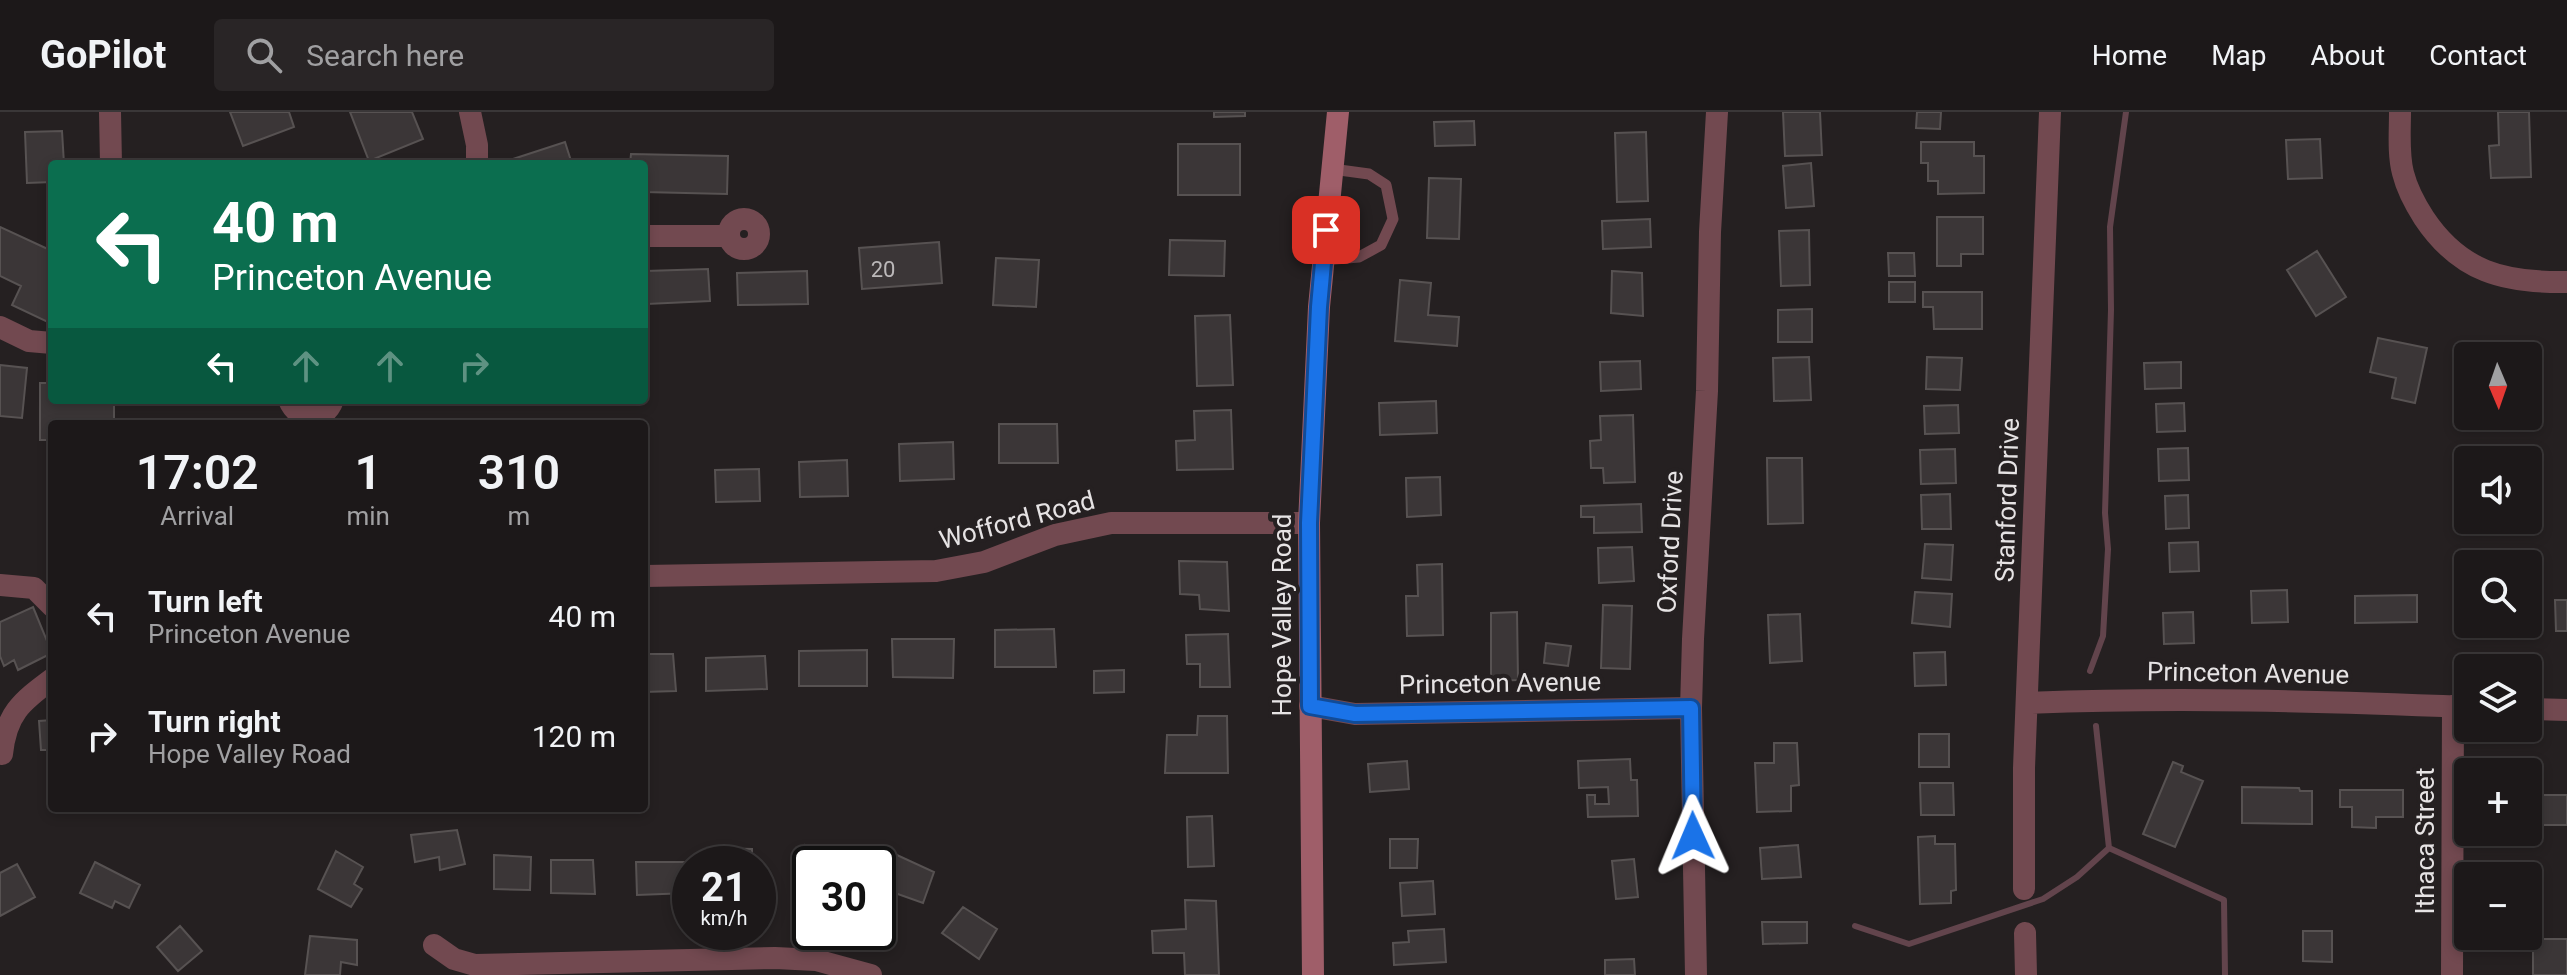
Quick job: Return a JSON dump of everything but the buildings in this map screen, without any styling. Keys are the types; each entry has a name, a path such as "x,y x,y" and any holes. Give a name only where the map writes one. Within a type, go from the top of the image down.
{"main road":[{"name":"Hope Valley Road","path":"1313,975 1309,523 1318,322 1338,112"}],"street":[{"path":"110,112 111,160"},
{"path":"470,112 477,160"},
{"name":"Oxford Drive","path":"1696,975 1691,708 1717,112"},
{"name":"Stanford Drive","path":"2024,889 2024,768 2050,112"},
{"path":"2400,112 2400,151 2408,187 2434,233 2451,251 2476,267 2506,278 2567,282"},
{"path":"648,236 729,236"},
{"path":"0,327 29,341 48,343"},
{"path":"291,404 299,414 313,418 326,412 331,404"},
{"name":"Wofford Road","path":"648,576 936,571 984,562 1055,535 1111,523 1309,523"},
{"path":"0,585 43,586"},
{"path":"2,754 4,734 12,714 48,682"},
{"name":"Princeton Avenue","path":"2027,703 2300,701 2454,706"},
{"name":"Princeton Avenue","path":"1310,706 1355,714 1691,708"},
{"path":"2542,709 2567,710"},
{"name":"Ithaca Street","path":"2452,975 2459,742"},
{"path":"2025,933 2026,975"},
{"path":"434,945 454,959 475,965 666,968 775,958 816,960 871,975"}],"lane":[{"path":"1323,260 1359,257 1381,245 1393,219 1386,185 1369,174 1332,169"}],"waterway":[{"path":"2090,671 2103,636 2108,549 2105,513 2111,310 2110,227 2126,112"},
{"path":"2096,726 2109,848 2224,900 2225,975"},
{"path":"1855,926 1909,944 2043,899 2077,877 2109,848"}],"route":[{"path":"1326,230 1319,307 1309,523 1310,706 1355,714 1691,708 1693,836"}]}
